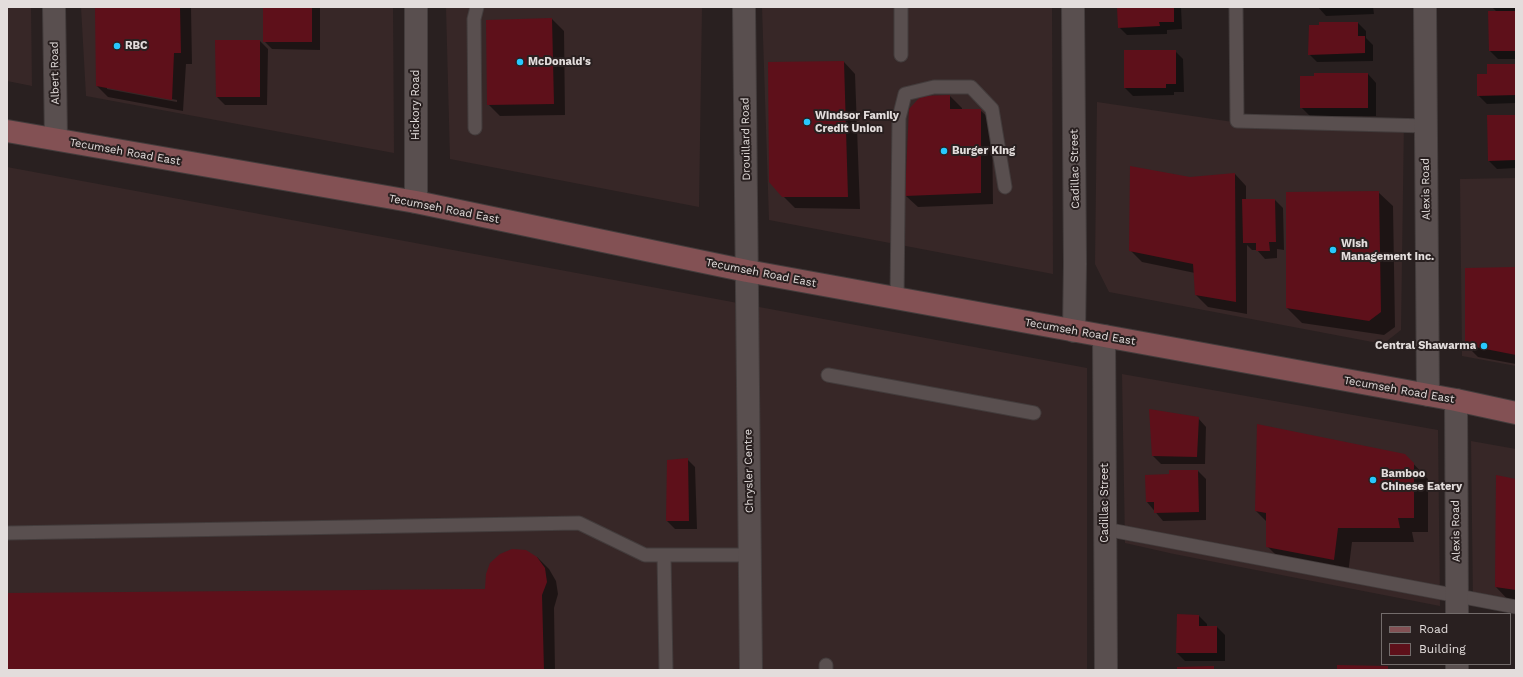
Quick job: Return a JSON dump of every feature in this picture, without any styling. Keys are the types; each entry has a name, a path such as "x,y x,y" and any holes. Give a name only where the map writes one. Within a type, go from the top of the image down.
{"main road":[{"name":"Tecumseh Road East","path":"7,131 416,202 747,271 1516,412"}],"street":[{"name":"Albert Road","path":"54,7 56,139"},
{"name":"Hickory Road","path":"416,7 416,202"},
{"name":"Drouillard Road","path":"744,7 747,271"},
{"name":"Cadillac Street","path":"1073,7 1076,264 1074,331"},
{"name":"Alexis Road","path":"1425,7 1428,395"},
{"name":"Chrysler Centre","path":"747,271 751,670"},
{"name":"Cadillac Street","path":"1104,336 1106,670"},
{"name":"Alexis Road","path":"1456,400 1457,605"}],"lane":[{"path":"475,128 474,19 477,7"},
{"path":"901,7 901,55"},
{"path":"1236,7 1237,120 1426,126"},
{"path":"897,299 899,118 904,94 934,87 971,87 992,109 1005,187"},
{"path":"828,374 1034,413"},
{"path":"7,533 579,523 645,556 750,555"},
{"path":"1105,529 1457,605 1516,608"},
{"path":"664,556 666,670"}],"shaded area":[{"path":"7,7 31,7 32,86 7,81"},
{"path":"81,7 393,7 394,153 86,96"},
{"path":"446,7 702,7 699,207 450,159"},
{"path":"762,7 1052,7 1053,274 769,220"},
{"path":"1097,102 1240,123 1404,120 1401,330 1383,344 1109,292 1095,264"},
{"path":"7,167 1087,368 1087,670 7,670"},
{"path":"1516,178 1516,366 1462,356 1460,179"},
{"path":"1122,374 1438,430 1440,606 1125,543"},
{"path":"1471,441 1516,449 1516,612 1473,604"}],"building":[{"path":"95,7 180,7 181,53 174,53 172,100 96,86"},
{"path":"263,7 312,7 312,42 263,42"},
{"path":"1117,7 1174,7 1174,22 1159,22 1160,26 1118,28"},
{"path":"1488,11 1516,11 1516,51 1489,51"},
{"name":"McDonald's","path":"552,18 554,104 487,105 486,20"},
{"path":"1319,22 1358,22 1358,36 1365,36 1365,53 1308,55 1309,25 1319,25"},
{"path":"215,40 260,40 260,97 216,97"},
{"path":"1124,50 1176,50 1176,84 1166,84 1166,88 1124,88"},
{"name":"Windsor Family Credit Union","path":"844,61 848,197 782,197 769,182 768,62"},
{"path":"1487,64 1516,64 1516,95 1477,96 1477,74 1487,74"},
{"path":"1314,73 1368,73 1368,108 1300,108 1300,76 1314,76"},
{"name":"Burger King","path":"950,95 950,109 981,109 981,193 905,196 909,109 921,96"},
{"path":"1487,115 1516,115 1516,160 1488,161"},
{"path":"1130,166 1190,177 1235,173 1236,302 1195,295 1193,264 1129,251"},
{"name":"Wish Management Inc.","path":"1379,191 1381,312 1369,321 1286,308 1286,192"},
{"path":"1242,199 1275,199 1276,242 1269,242 1270,251 1256,251 1256,243 1243,243"},
{"path":"1516,267 1516,355 1465,345 1465,268"},
{"path":"1149,409 1199,417 1197,457 1152,456"},
{"path":"1257,424 1405,454 1414,463 1414,518 1398,518 1400,528 1338,528 1334,560 1266,547 1266,513 1255,511"},
{"path":"688,458 689,521 666,521 667,460"},
{"path":"1169,470 1198,470 1199,512 1154,513 1154,502 1146,502 1145,475 1169,474"},
{"path":"1496,475 1516,479 1516,590 1495,587"},
{"path":"512,549 526,550 537,557 545,568 547,582 542,595 544,670 7,670 7,593 485,589 486,574 490,563 500,554"},
{"path":"1177,614 1199,615 1199,626 1217,626 1217,653 1176,653"},
{"path":"1337,665 1388,666 1388,670 1337,670"},
{"path":"1214,666 1214,670 1177,670 1177,667"}],"place":[{"name":"RBC","path":"117,46"},
{"name":"McDonald's","path":"520,62"},
{"name":"Windsor Family Credit Union","path":"807,122"},
{"name":"Burger King","path":"944,151"},
{"name":"Wish Management Inc.","path":"1333,250"},
{"name":"Central Shawarma","path":"1484,346"},
{"name":"Bamboo Chinese Eatery","path":"1373,480"}]}
